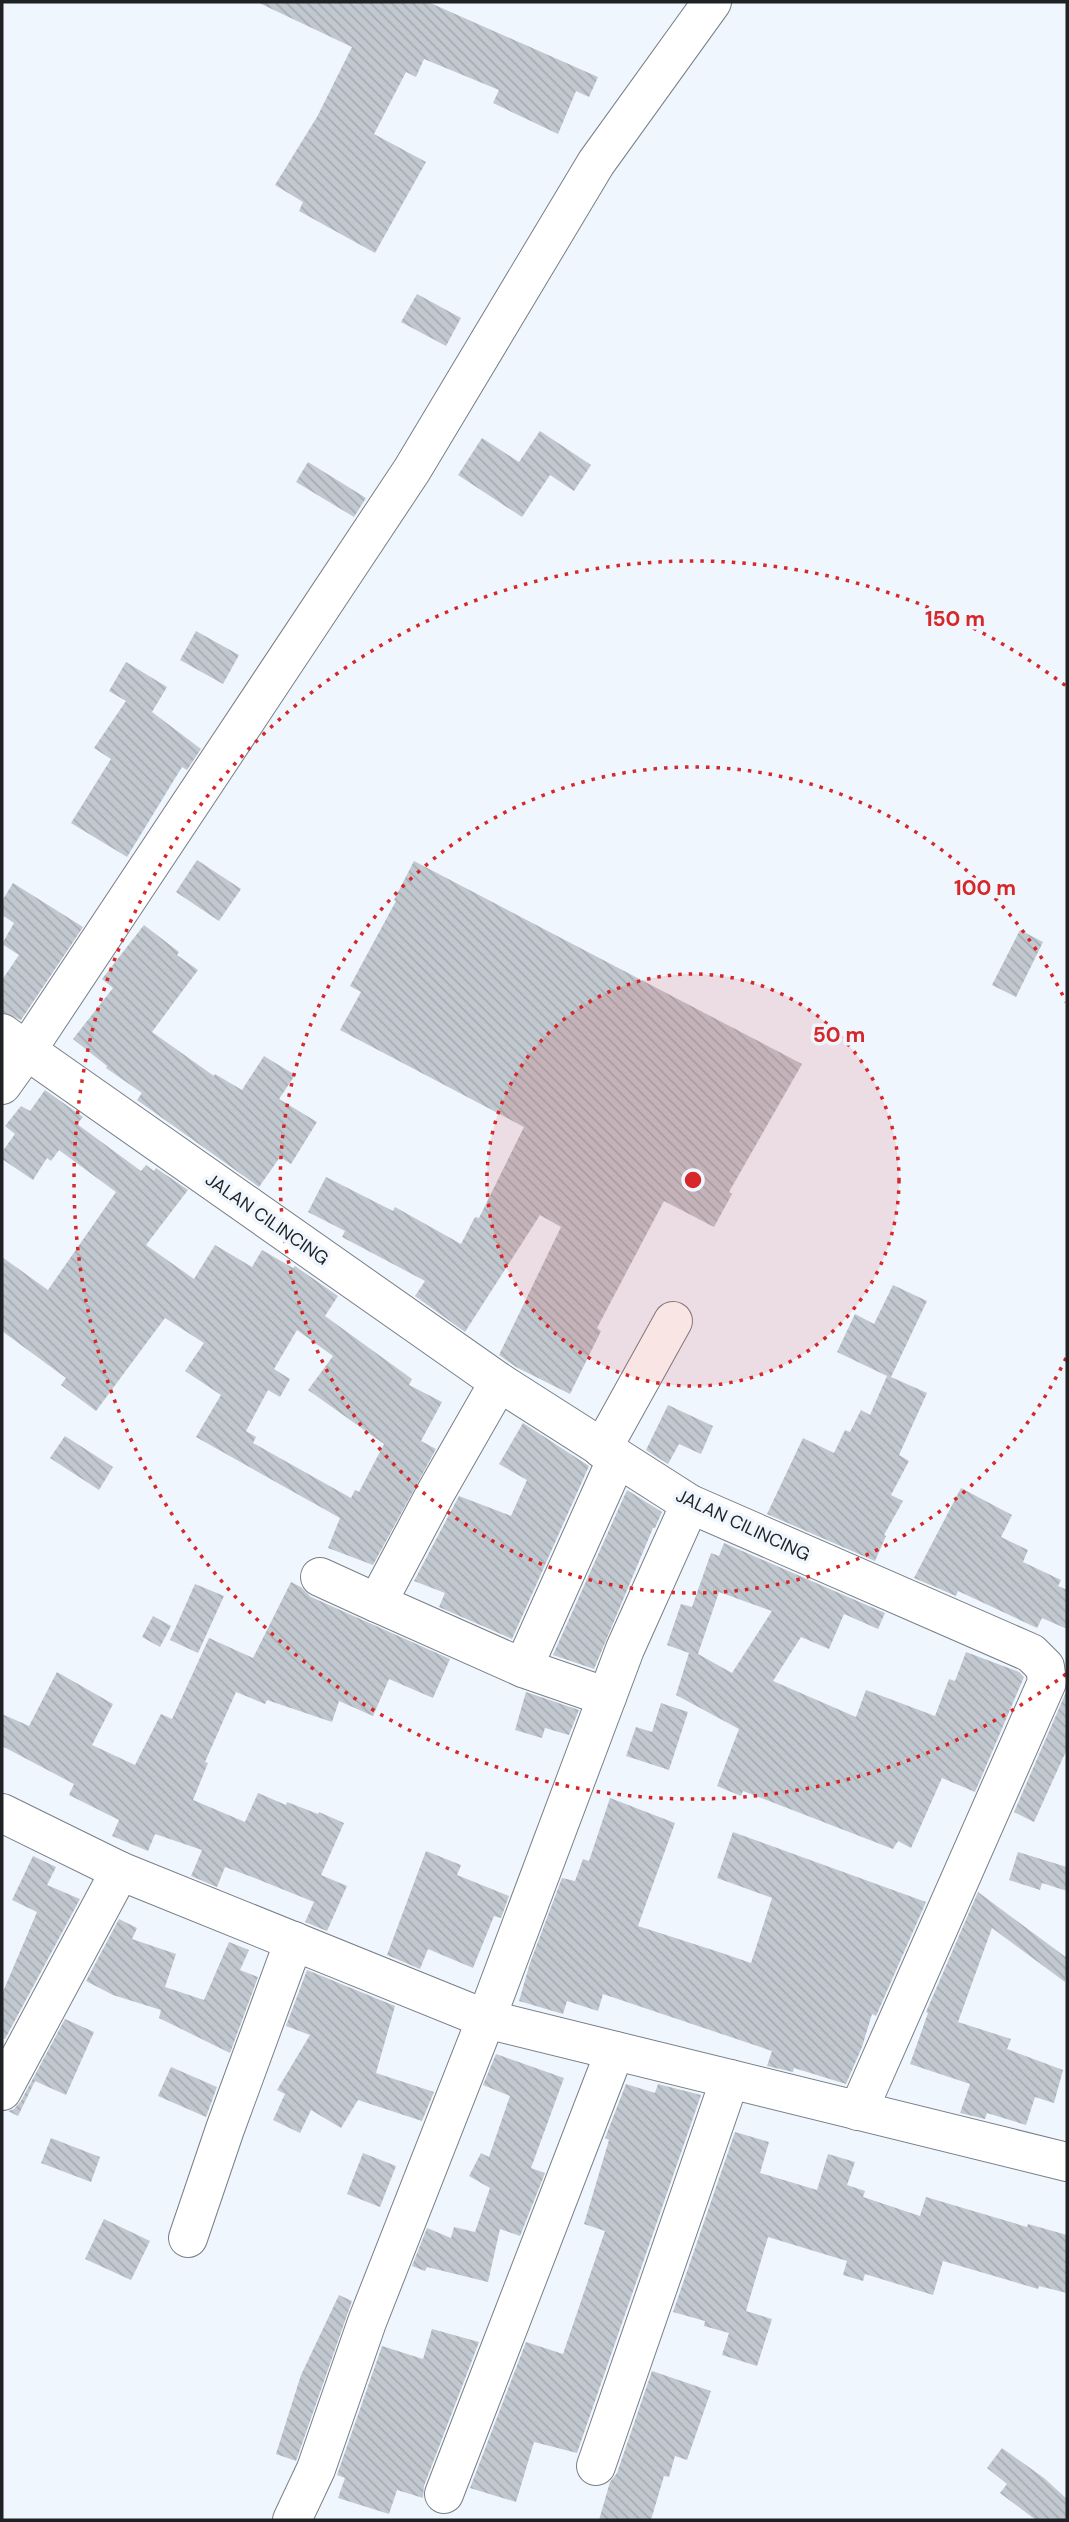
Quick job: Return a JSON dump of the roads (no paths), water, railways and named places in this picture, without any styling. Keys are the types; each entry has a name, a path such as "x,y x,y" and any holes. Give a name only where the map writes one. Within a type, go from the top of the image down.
{"street":[{"path":"2,1085 15,1041 412,470 596,163 712,2"},
{"name":"JALAN CILINCING","path":"15,1041 499,1382 690,1504 1031,1653 1045,1667 1046,1682 858,2111"},
{"path":"523,1668 610,1454 673,1321"},
{"path":"377,1603 499,1382"},
{"path":"292,2520 316,2469 367,2322 486,2019 625,1649 690,1504"},
{"path":"320,1577 523,1668 607,1697"},
{"path":"2,1813 120,1871 486,2019 1067,2162"},
{"path":"2,2091 120,1871"},
{"path":"188,2238 294,1941"},
{"path":"444,2494 615,2050"},
{"path":"596,2466 730,2079"}]}
